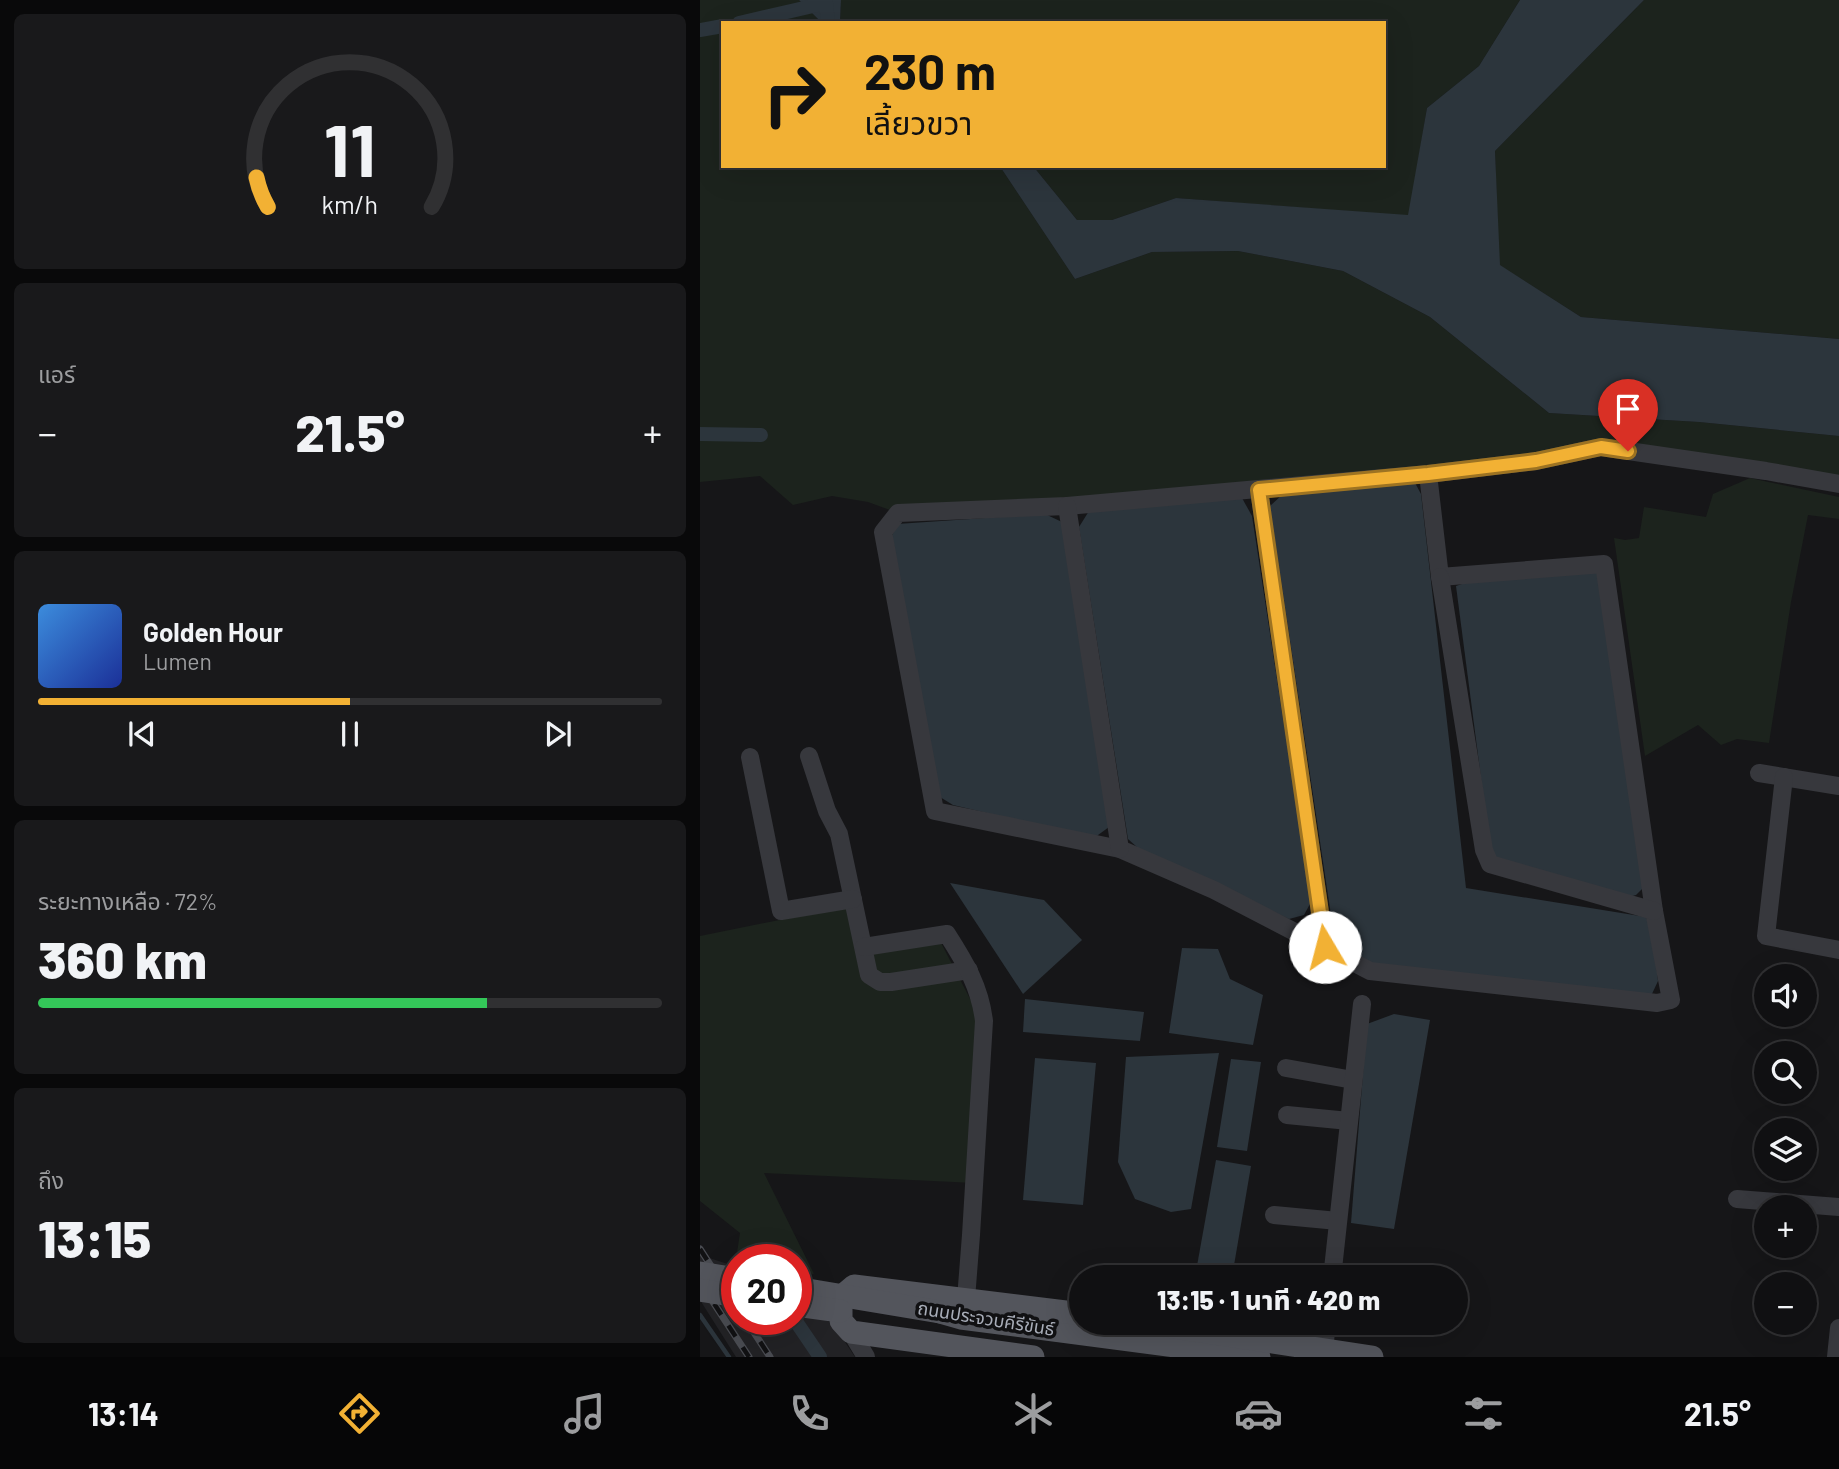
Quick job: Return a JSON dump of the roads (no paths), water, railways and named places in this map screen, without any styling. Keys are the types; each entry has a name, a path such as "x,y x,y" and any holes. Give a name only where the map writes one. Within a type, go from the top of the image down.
{"main road":[{"path":"700,1273 721,1276"},
{"path":"1033,1357 977,1353 850,1332 841,1321 841,1297 854,1286 1069,1312"},
{"path":"700,1290 721,1293"},
{"name":"ถนนประจวบคีรีขันธ์","path":"812,1292 939,1319 1173,1357"},
{"name":"ถนนประจวบคีรีขันธ์","path":"812,1307 939,1319 961,1318 1259,1357"},
{"path":"1225,1335 1372,1357"}],"street":[{"path":"1440,577 1604,564 1654,911 1671,1000 1657,1003 1370,971 1214,890 1120,849 935,811 883,532 898,513 1068,506 1259,490 1536,461 1601,447 1839,484"},
{"path":"1428,474 1440,577 1484,850 1490,864 1654,911"},
{"path":"1259,490 1325,947"},
{"path":"1068,506 1120,849"},
{"path":"809,756 827,811 839,834 869,975 880,982 970,970"},
{"path":"750,757 781,911 853,899"},
{"path":"1759,774 1839,786"},
{"path":"1784,777 1766,936 1839,950"},
{"path":"864,947 947,934 970,970 979,992 984,1021 966,1299"},
{"path":"1333,1265 1362,1004"},
{"path":"1286,1068 1353,1080"},
{"path":"1287,1115 1349,1121"},
{"path":"1737,1199 1839,1207"},
{"path":"1274,1214 1338,1221"},
{"path":"850,1332 866,1357"},
{"path":"1324,1350 1326,1335"}],"waterway":[{"path":"748,21 826,3 828,21"},
{"path":"700,30 721,26"},
{"path":"700,434 761,435"},
{"path":"700,1315 729,1357"},
{"path":"805,1335 820,1357"}],"railway":[{"path":"700,1249 721,1281"},
{"path":"700,1282 749,1357"},
{"path":"756,1335 770,1357"}]}
